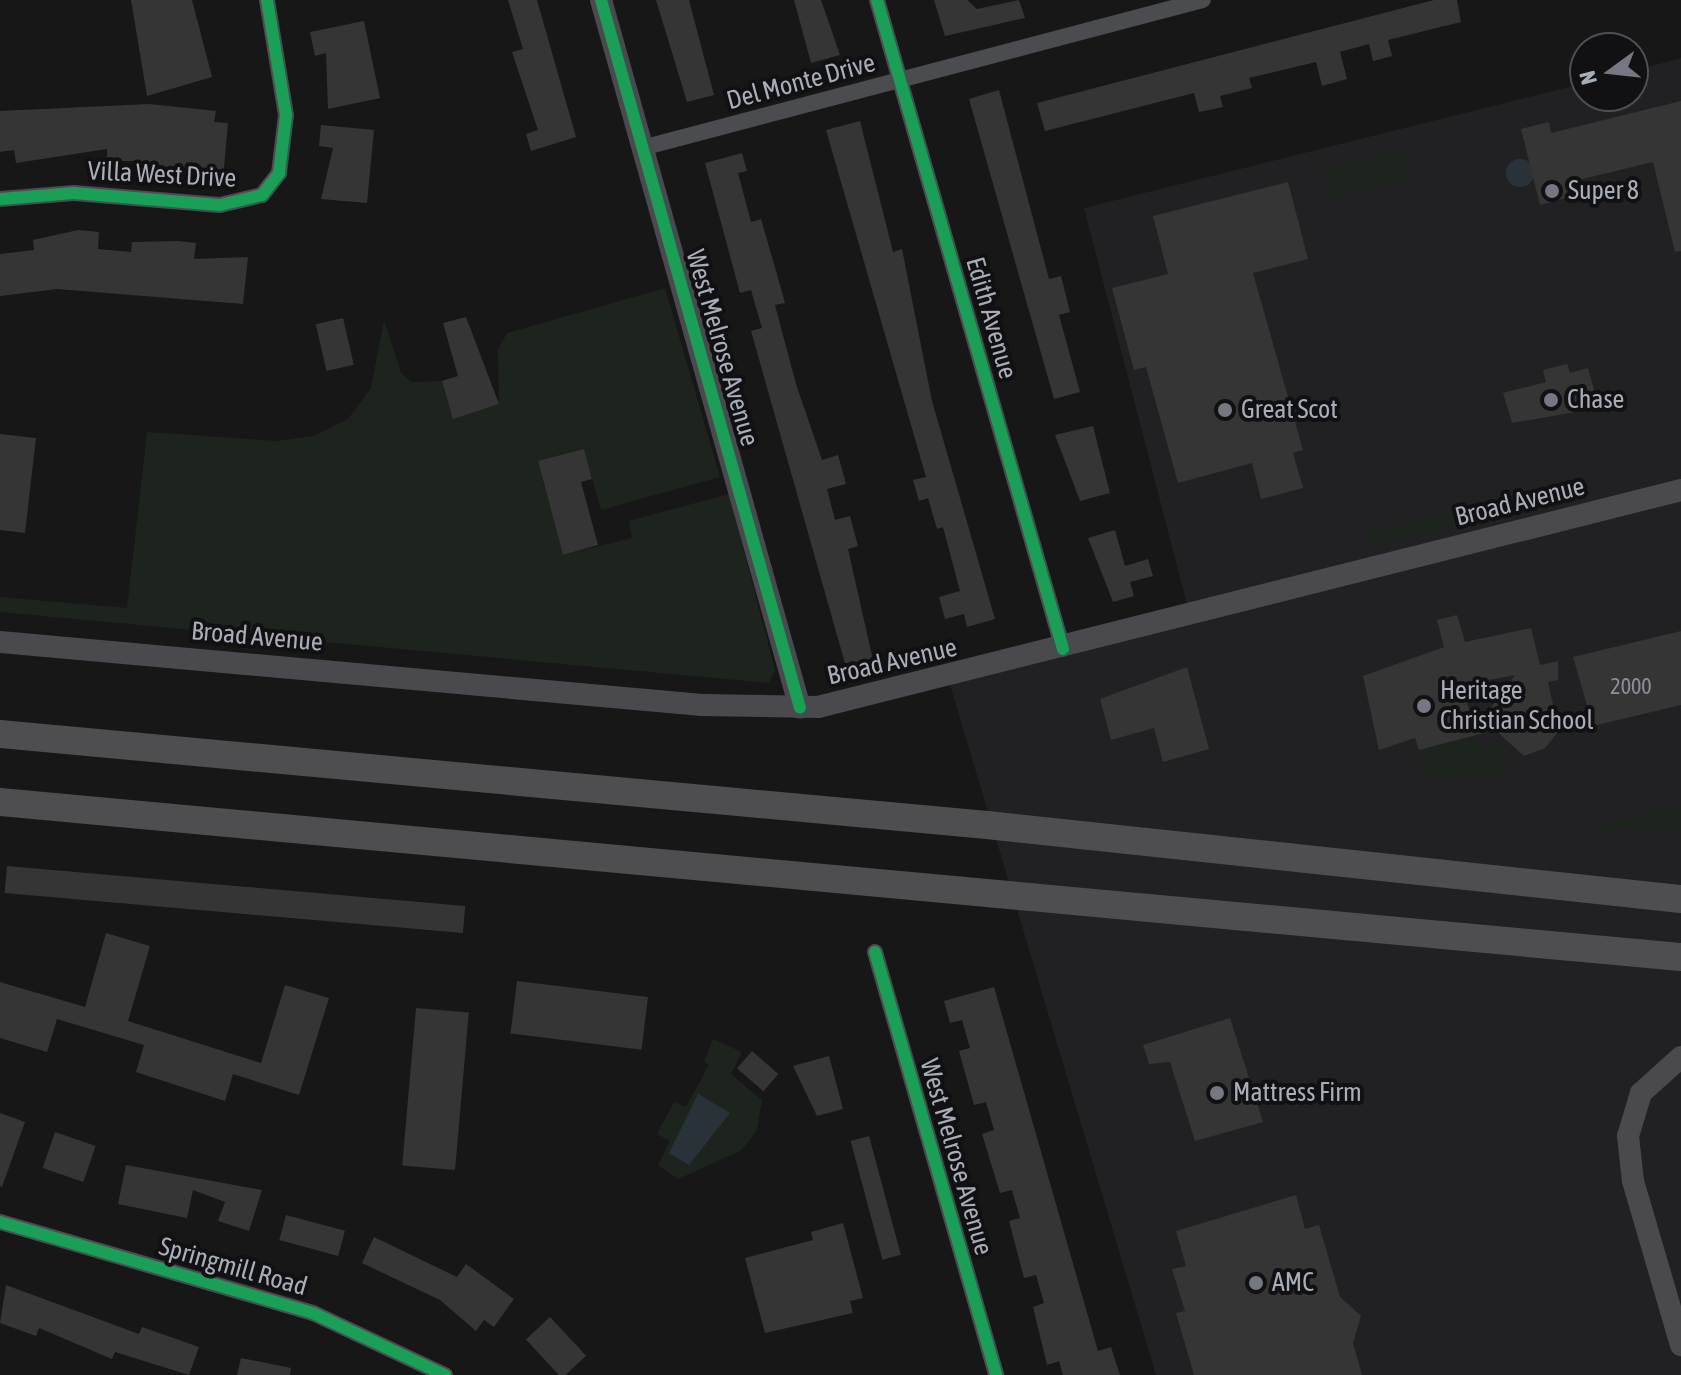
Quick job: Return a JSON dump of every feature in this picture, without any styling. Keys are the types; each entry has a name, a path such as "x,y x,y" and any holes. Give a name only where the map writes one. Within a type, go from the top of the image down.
{"highway":[{"path":"0,734 987,825 1681,899"},
{"path":"0,802 1681,957"}],"main road":[{"name":"West Melrose Avenue","path":"601,0 800,708"},
{"name":"Broad Avenue","path":"0,642 800,708 1063,649 1681,490"},
{"path":"1681,1057 1641,1093 1628,1136 1633,1181 1681,1345"}],"street":[{"name":"Villa West Drive","path":"0,199 74,193 220,205 262,195 279,173 286,115 267,0"},
{"name":"Edith Avenue","path":"877,0 1063,649"},
{"name":"Del Monte Drive","path":"642,148 1203,0"},
{"name":"West Melrose Avenue","path":"875,952 996,1375"},
{"name":"Springmill Road","path":"0,1222 313,1313 445,1375"}],"shaded area":[{"path":"1681,58 1681,1375 1156,1375 948,678 1190,616 1084,208 1569,87 1569,112 1649,112 1649,67"},
{"path":"1401,150 1408,180 1330,198 1323,168"},
{"path":"1520,159 1530,163 1534,173 1530,183 1520,187 1510,183 1506,173 1510,163"},
{"path":"665,288 720,477 601,510 584,449 538,462 563,555 632,538 629,521 729,494 775,670 769,683 0,612 0,597 127,608 147,432 277,441 314,436 348,419 371,388 384,320 401,373 411,382 442,381 454,418 499,404 498,350 507,333"},
{"path":"1471,506 1468,523 1374,547 1362,535"},
{"path":"1475,735 1479,748 1505,745 1506,776 1427,780 1419,750"},
{"path":"1681,805 1681,833 1589,828"},
{"path":"713,1039 742,1052 731,1074 762,1100 757,1130 742,1150 678,1179 658,1165 670,1141 657,1134 674,1102 686,1107 709,1065 704,1062"},
{"path":"698,1094 730,1113 689,1165 669,1153"}],"building":[{"path":"131,0 192,0 212,77 147,96"},
{"path":"508,0 537,0 576,137 531,151 526,134 538,130 512,52 523,49"},
{"path":"656,0 689,0 714,95 687,102"},
{"path":"794,0 821,0 840,55 811,63"},
{"path":"934,0 967,0 977,9 1019,0 1025,18 945,36"},
{"path":"1434,0 1457,0 1461,22 1388,40 1392,56 1373,61 1369,44 1340,52 1347,79 1322,86 1316,62 1249,78 1252,88 1220,96 1223,107 1199,112 1194,93 1045,131 1037,103"},
{"path":"364,21 380,98 328,109 326,53 315,56 310,32"},
{"path":"999,90 1049,279 1061,276 1070,312 1059,315 1080,392 1054,399 969,99"},
{"name":"Super 8","path":"1681,101 1681,251 1675,252 1653,162 1566,183 1570,197 1540,205 1521,129 1549,122 1551,133 1636,112 1649,112 1649,109"},
{"path":"149,104 216,111 214,122 228,123 223,178 143,171 145,161 107,161 107,149 16,163 14,150 0,152 0,111"},
{"path":"860,121 893,252 902,249 932,401 995,619 967,627 964,614 945,619 939,597 960,591 943,527 937,529 928,498 919,501 913,480 926,477 826,130"},
{"path":"321,125 374,130 367,203 321,199 333,148 319,146"},
{"path":"742,153 747,171 738,173 751,222 761,219 785,303 775,305 796,384 822,460 838,455 846,484 827,489 835,520 850,516 858,546 848,549 873,660 846,667 751,331 762,328 751,290 740,293 705,163"},
{"name":"Great Scot","path":"1288,182 1308,259 1253,273 1303,450 1293,453 1303,488 1261,499 1252,463 1178,483 1146,367 1134,370 1112,288 1168,274 1153,216"},
{"path":"78,230 99,232 98,249 131,252 132,242 177,241 196,243 194,259 248,257 243,304 57,289 0,296 0,254 34,250 33,240"},
{"path":"466,317 499,404 453,419 442,381 458,376 443,323"},
{"path":"343,318 354,365 327,371 316,324"},
{"name":"Chase","path":"1567,364 1570,373 1588,368 1599,408 1512,423 1503,393 1546,382 1543,370"},
{"path":"1093,426 1110,493 1080,501 1055,435"},
{"path":"0,434 36,438 25,533 0,530"},
{"path":"584,449 592,479 581,482 598,545 563,555 538,461"},
{"path":"1115,530 1125,566 1148,559 1153,576 1130,582 1134,596 1113,602 1088,538"},
{"path":"1457,615 1465,642 1531,628 1540,665 1558,661 1558,680 1548,682 1559,731 1545,748 1524,756 1495,730 1419,750 1415,738 1379,750 1363,676 1444,647 1437,620","holes":["1515,675 1474,731 1463,685"]},
{"path":"1681,631 1681,705 1593,726 1573,657"},
{"path":"1187,667 1209,749 1163,762 1154,728 1111,740 1100,699"},
{"path":"7,866 465,906 463,933 5,893"},
{"path":"106,933 150,946 128,1021 261,1063 285,985 329,998 299,1095 233,1074 225,1101 136,1072 144,1045 57,1019 47,1052 0,1038 0,982 85,1007"},
{"path":"517,981 648,997 642,1050 511,1034"},
{"path":"994,987 1098,1351 1111,1347 1120,1375 1063,1375 1059,1361 1047,1365 1033,1307 1044,1303 1036,1275 1024,1278 1009,1221 1020,1218 1012,1190 1000,1193 982,1134 994,1130 986,1102 974,1105 959,1051 970,1048 962,1020 950,1023 944,1001"},
{"path":"416,1008 469,1013 455,1170 402,1165"},
{"name":"Mattress Firm","path":"1230,1018 1263,1122 1195,1141 1170,1062 1149,1064 1143,1045"},
{"path":"752,1051 778,1074 763,1091 737,1068"},
{"path":"829,1056 843,1109 817,1116 793,1066"},
{"path":"0,1113 25,1122 2,1187 0,1186"},
{"path":"55,1132 96,1146 83,1182 43,1168"},
{"path":"869,1136 901,1255 882,1260 851,1141"},
{"path":"126,1165 262,1190 249,1231 218,1221 225,1202 193,1190 187,1218 118,1204"},
{"name":"AMC","path":"1296,1195 1305,1229 1319,1225 1340,1297 1361,1316 1353,1343 1362,1375 1194,1375 1176,1313 1185,1311 1172,1269 1186,1266 1176,1231"},
{"path":"286,1215 345,1231 338,1256 279,1240"},
{"path":"843,1223 863,1298 850,1301 853,1313 765,1333 745,1258 813,1240 811,1232"},
{"path":"374,1237 457,1277 466,1264 514,1299 494,1327 484,1320 476,1331 440,1300 362,1263"},
{"path":"6,1285 139,1334 142,1327 199,1347 189,1375 115,1352 112,1359 39,1328 36,1336 0,1323"},
{"path":"550,1317 586,1356 566,1375 559,1375 526,1340"},
{"path":"241,1358 291,1368 290,1375 237,1375"}],"cycle path":[{"path":"0,199 74,193 220,205 262,195 279,173 286,115 267,0"},
{"path":"601,0 800,708"},
{"path":"877,0 1063,649"},
{"path":"875,952 996,1375"},
{"path":"0,1222 313,1313 445,1375"}],"place":[{"name":"Super 8","path":"1552,191"},
{"name":"Chase","path":"1551,400"},
{"name":"Great Scot","path":"1225,410"},
{"name":"Heritage Christian School","path":"1424,706"},
{"name":"Mattress Firm","path":"1217,1093"},
{"name":"AMC","path":"1256,1283"}]}
